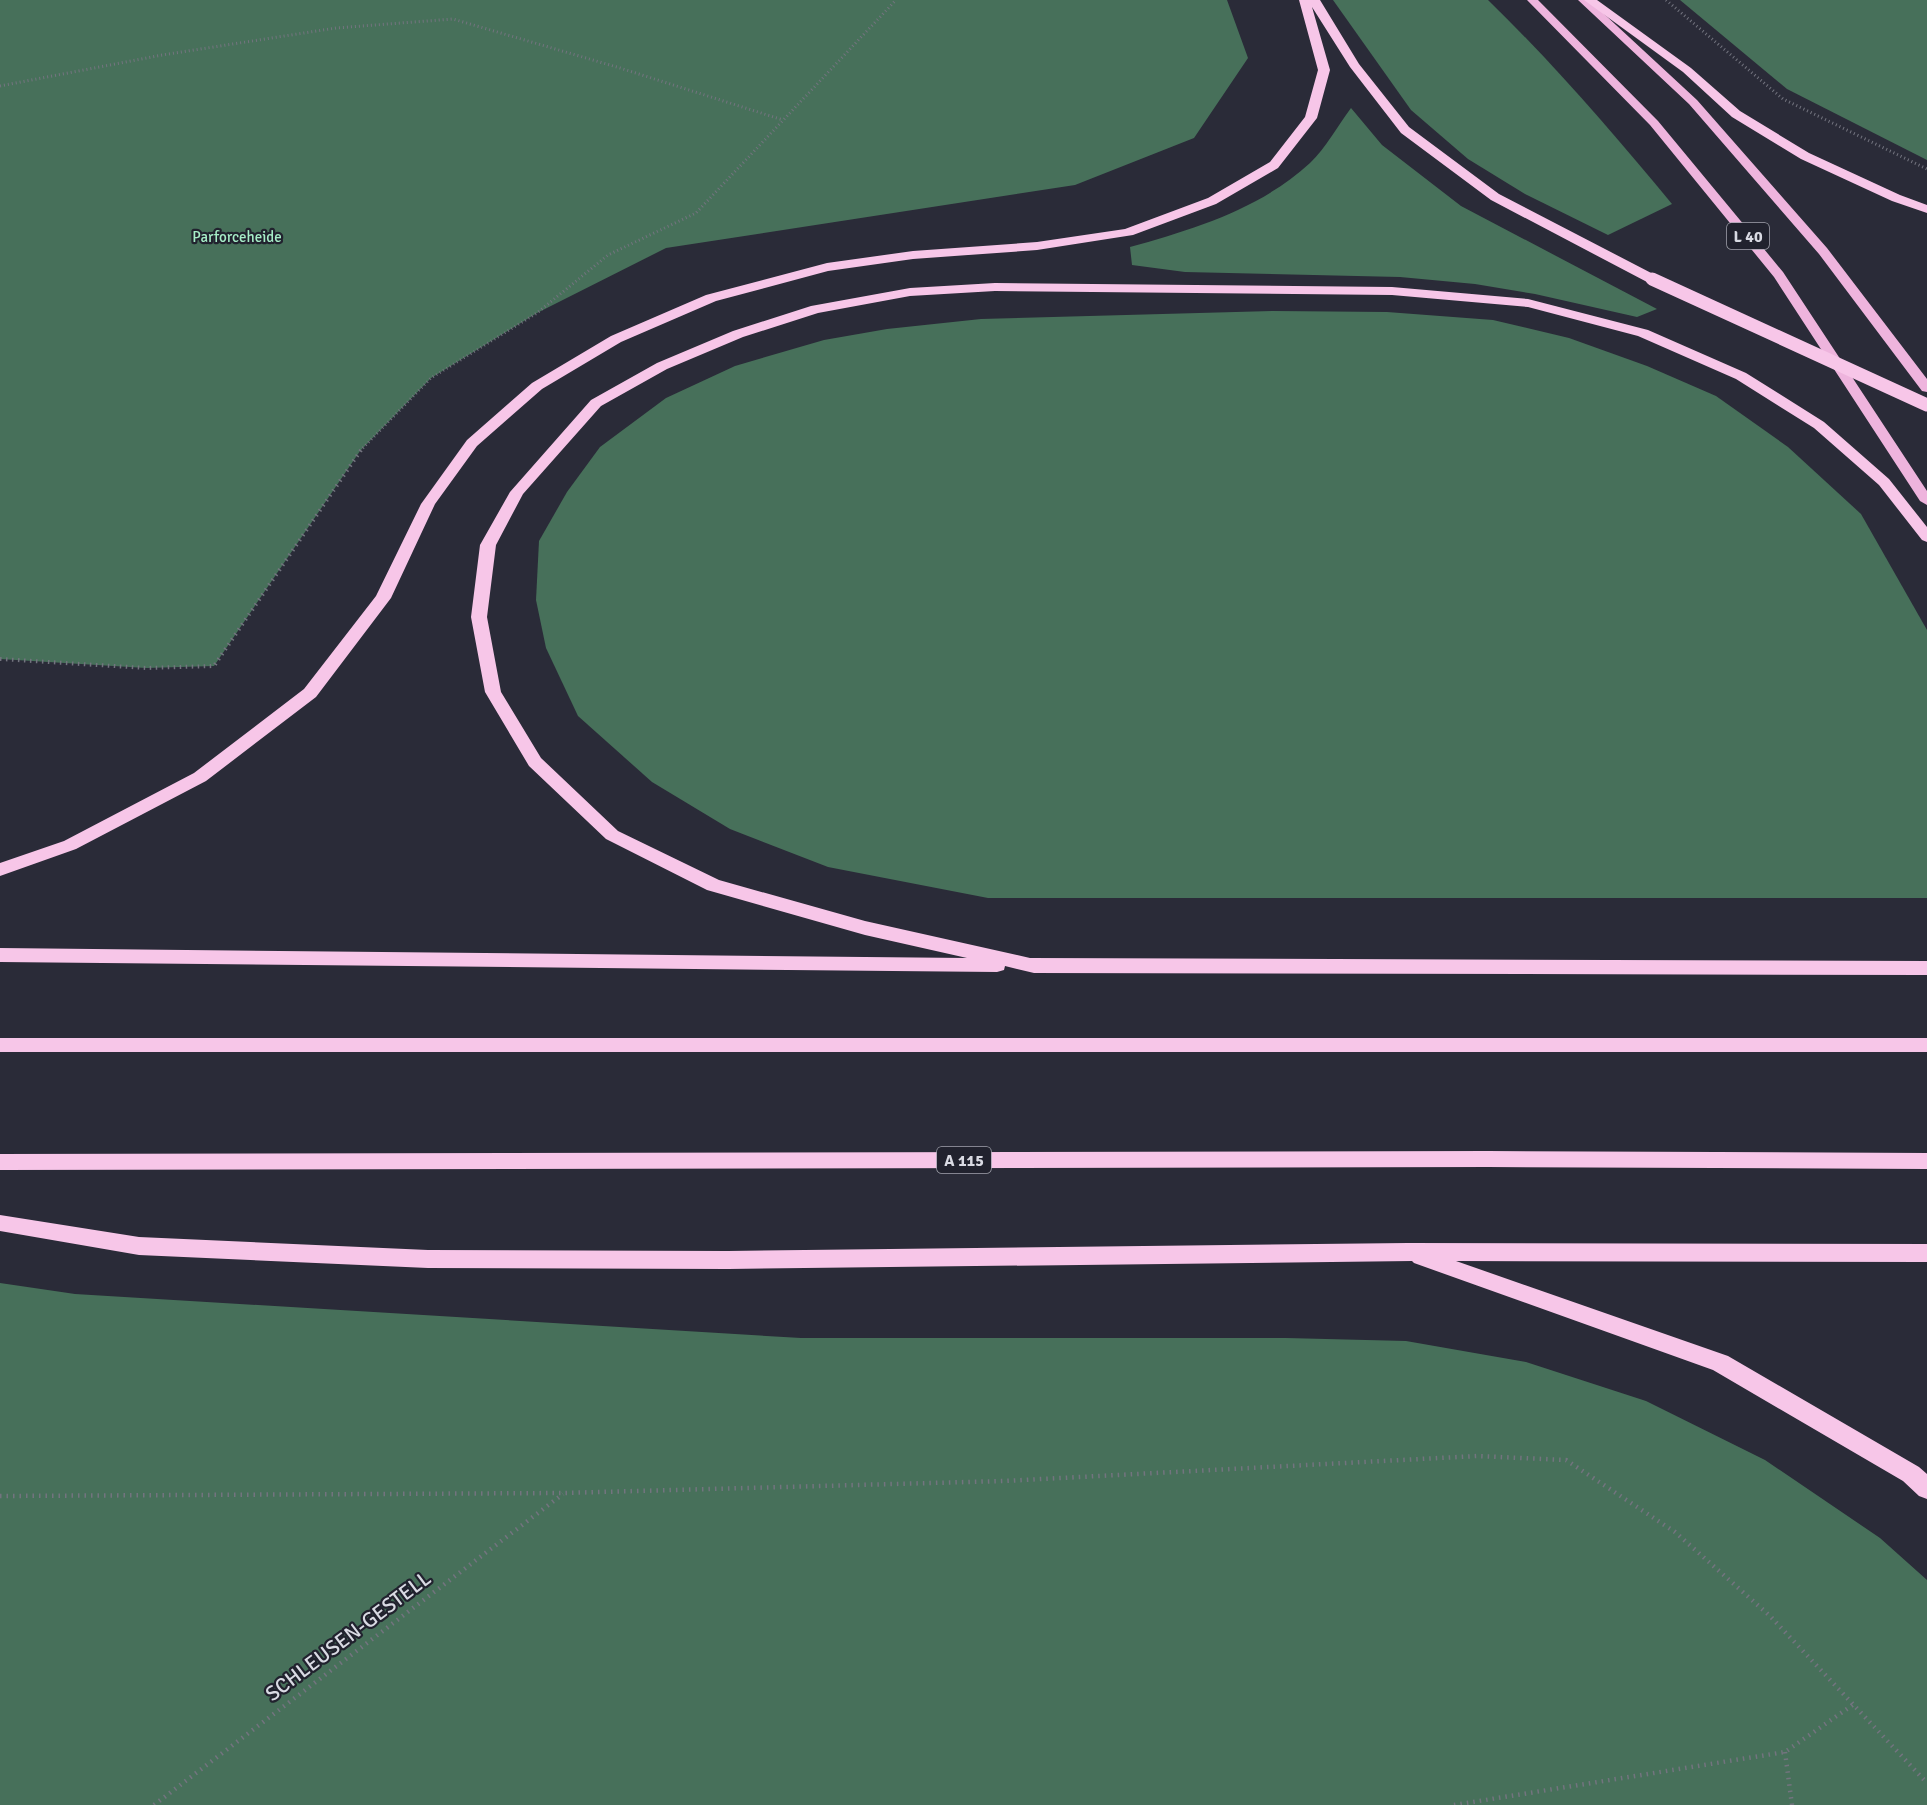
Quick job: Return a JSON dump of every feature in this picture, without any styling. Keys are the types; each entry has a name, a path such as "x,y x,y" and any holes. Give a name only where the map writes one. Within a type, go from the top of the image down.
{"highway":[{"path":"0,870 70,845 200,777 310,693 383,598 428,504 472,442 537,386 616,339 711,298 827,267 913,255 1037,246 1128,232 1212,201 1274,165 1311,118 1324,70 1305,0"},
{"path":"1314,0 1354,65 1405,130 1495,197 1652,279 1927,405"},
{"name":"L 40","path":"1532,0 1654,123 1779,275 1927,501"},
{"name":"L 40","path":"1583,0 1693,102 1822,251 1927,388"},
{"path":"1590,0 1687,70 1736,114 1805,156 1896,198 1927,209"},
{"path":"1035,966 865,928 714,885 612,835 535,762 493,692 478,617 488,545 517,492 596,403 662,366 738,334 816,309 910,292 995,287 1392,291 1528,303 1643,333 1741,376 1819,425 1884,482 1927,537"},
{"path":"0,955 1035,966 1927,968"},
{"path":"0,1045 1927,1046"},
{"name":"A 115","path":"0,1162 1464,1159 1927,1161"},
{"path":"0,1223 139,1246 428,1259 728,1260 1408,1252 1927,1253"},
{"path":"1408,1252 1720,1363 1911,1474 1927,1489"}],"path":[{"path":"0,659 146,668 214,666 360,451 431,378 537,313 608,255 696,213 896,0"},
{"path":"1666,0 1784,99 1927,169"},
{"path":"0,86 162,55 336,28 453,19 620,68 783,120"},
{"path":"0,1496 563,1493 1004,1482 1477,1456 1566,1460 1675,1532 1770,1616 1927,1783"},
{"name":"SCHLEUSEN-GESTELL","path":"154,1805 563,1493"},
{"path":"1454,1805 1785,1752 1854,1704"},
{"path":"1785,1752 1792,1805"}],"green space":[{"name":"Parforceheide","path":"0,0 1227,0 1248,58 1194,138 1075,185 666,248 537,313 431,378 360,451 214,666 146,668 0,659"},
{"path":"1333,0 1488,0 1583,100 1672,204 1608,235 1525,194 1468,159 1411,110"},
{"path":"1680,0 1927,0 1927,160 1787,89"},
{"path":"1351,108 1382,145 1461,206 1657,309 1637,317 1535,294 1475,284 1400,277 1185,272 1132,265 1130,247 1225,216 1270,193 1291,179 1316,157"},
{"path":"1274,311 1387,312 1493,320 1569,338 1647,366 1716,396 1788,447 1861,514 1927,630 1927,898 988,898 828,867 730,829 652,782 578,716 546,648 536,600 539,541 567,492 600,447 666,398 735,366 824,340 887,329 981,319"},
{"path":"0,1283 75,1294 801,1338 1286,1338 1406,1341 1526,1362 1646,1401 1765,1460 1880,1538 1927,1580 1927,1805 0,1805"}]}
